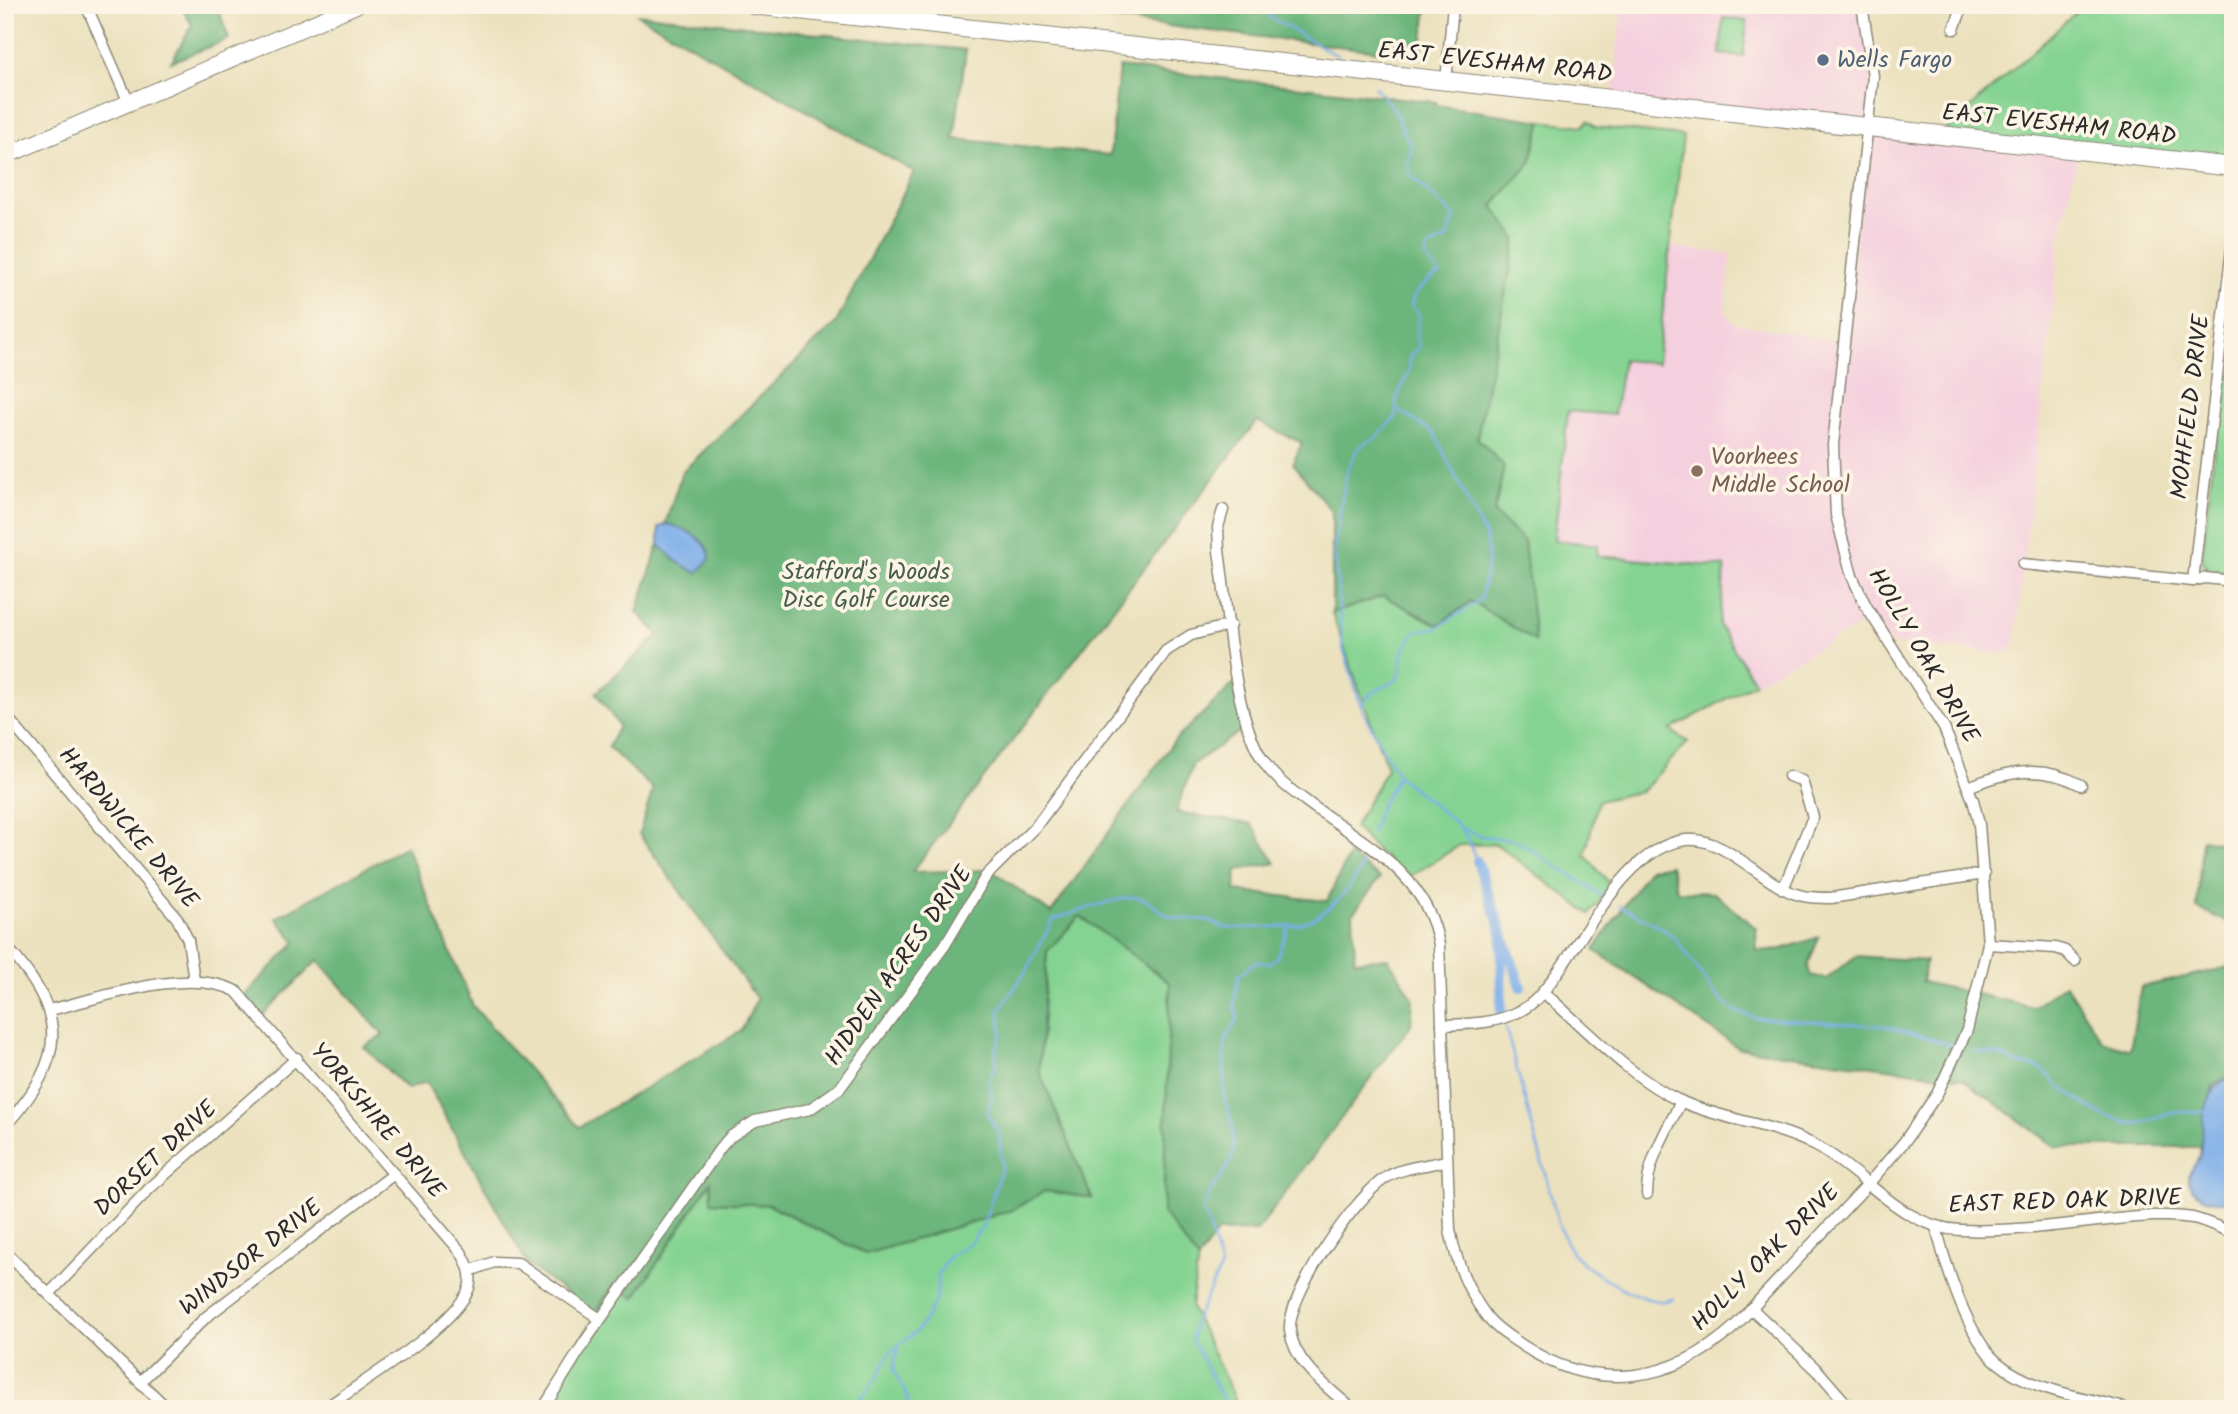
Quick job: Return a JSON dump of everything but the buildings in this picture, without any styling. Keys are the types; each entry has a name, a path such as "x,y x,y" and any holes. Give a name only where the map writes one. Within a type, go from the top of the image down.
{"main road":[{"path":"5,156 356,5"},
{"name":"EAST EVESHAM ROAD","path":"752,5 2233,167"}],"street":[{"path":"86,5 129,103"},
{"path":"1446,82 1453,5"},
{"name":"HOLLY OAK DRIVE","path":"1223,510 1218,527 1219,551 1244,723 1263,761 1284,785 1408,879 1426,903 1439,945 1445,1161 1454,1250 1476,1300 1500,1330 1558,1367 1610,1377 1642,1375 1687,1361 1718,1342 1869,1183 1904,1142 1942,1084 1975,1008 1988,944 1979,824 1968,787 1944,728 1866,606 1852,576 1836,515 1833,444 1873,76 1862,5"},
{"path":"1954,29 1963,5"},
{"name":"MOHFIELD DRIVE","path":"2193,581 2233,239"},
{"path":"2023,564 2193,581 2205,578 2233,580"},
{"name":"HIDDEN ACRES DRIVE","path":"543,1409 600,1319 730,1137 755,1121 810,1109 840,1088 945,945 986,876 1036,826 1166,651 1191,635 1230,625"},
{"name":"HARDWICKE DRIVE","path":"5,715 177,918 188,940 194,980"},
{"path":"1968,787 1999,775 2031,771 2051,772 2081,785"},
{"path":"1783,888 1813,817 1802,781 1789,776"},
{"path":"1443,1025 1482,1024 1521,1011 1543,992 1630,871 1641,859 1662,847 1692,839 1722,849 1798,895 1831,898 1984,874"},
{"path":"1988,944 2056,947 2065,951 2075,961"},
{"path":"5,945 28,971 49,1010 53,1032 51,1055 40,1082 5,1126"},
{"name":"YORKSHIRE DRIVE","path":"49,1010 178,981 209,981 236,991 297,1058 461,1252 470,1271"},
{"name":"EAST RED OAK DRIVE","path":"1543,992 1640,1076 1681,1101 1768,1127 1815,1145 1869,1183 1898,1208 1936,1227 1959,1230 2029,1229 2157,1216 2191,1218 2233,1233"},
{"name":"DORSET DRIVE","path":"49,1294 150,1188 297,1058"},
{"path":"1647,1194 1647,1178 1653,1160 1681,1101"},
{"path":"1352,1409 1314,1376 1295,1348 1290,1331 1290,1314 1298,1292 1367,1194 1383,1179 1396,1171 1445,1161"},
{"name":"WINDSOR DRIVE","path":"140,1382 206,1317 394,1174"},
{"path":"1936,1227 1947,1271 1990,1356 2032,1382 2120,1408"},
{"path":"5,1251 168,1409"},
{"path":"324,1409 452,1314 469,1287 470,1271 494,1262 519,1263 600,1319"},
{"path":"1751,1308 1818,1371 1851,1409"}],"shaded area":[{"path":"1622,5 1862,5 1871,55 1868,129 1612,101"},
{"path":"1868,129 2078,152 2060,240 2015,643 2010,650 2002,653 1891,644 1873,618 1755,683 1719,625 1725,567 1596,556 1597,546 1554,540 1568,410 1623,360 1657,363 1670,247 1731,254 1725,311 1733,323 1844,342"}],"green space":[{"path":"180,5 217,5 229,39 171,62 192,25"},
{"path":"990,5 1424,5 1427,7 1421,56"},
{"path":"2084,5 2233,5 2233,167 1938,137"},
{"name":"Stafford's Woods Disc Golf Course","path":"636,14 966,50 954,139 1110,155 1119,67 1436,102 1437,105 1542,121 1530,163 1493,206 1516,239 1477,438 1504,466 1494,513 1524,541 1535,641 1471,601 1438,625 1384,596 1332,613 1332,512 1293,463 1302,443 1257,421 912,872 991,870 1051,913 1174,741 1236,682 1248,726 1193,764 1176,812 1251,824 1276,863 1237,870 1235,891 1327,901 1349,855 1380,878 1353,913 1355,961 1388,958 1413,998 1411,1025 1257,1231 1217,1232 1198,1260 1163,1213 1170,983 1080,916 1047,951 1039,1071 1092,1198 1045,1191 1012,1210 866,1254 770,1205 711,1202 711,1181 634,1298 615,1284 594,1313 528,1265 426,1082 407,1089 364,1047 383,1035 318,960 261,1017 242,998 296,942 276,918 406,846 473,1006 579,1127 741,1031 757,999 639,834 653,789 608,747 619,726 596,693 659,635 637,612 682,472 836,323 914,172"},
{"path":"1723,18 1747,21 1743,57 1720,54"},
{"path":"1542,121 1583,126 1588,121 1595,127 1683,136 1657,363 1623,360 1614,415 1568,411 1554,540 1598,545 1597,556 1725,567 1719,625 1755,683 1670,730 1688,742 1642,791 1598,801 1585,855 1611,885 1590,914 1496,844 1460,845 1406,879 1354,827 1387,768 1332,613 1384,596 1438,625 1471,601 1534,640 1524,542 1494,513 1504,466 1477,438 1516,239 1493,206 1530,163"},
{"path":"2227,374 2233,375 2233,573 2208,570 2202,561 2221,388"},
{"path":"2202,839 2233,845 2233,925 2197,908"},
{"path":"1670,865 1677,891 1714,893 1756,928 1757,951 1782,949 1819,937 1808,965 1810,975 1826,979 1856,956 1926,961 1922,982 2034,1007 2065,984 2102,1041 2130,1050 2141,987 2233,966 2233,1080 2224,1079 2213,1085 2201,1147 2056,1147 1961,1078 1739,1048 1594,950 1649,869"},
{"path":"1080,916 1170,983 1163,1213 1198,1260 1191,1307 1240,1409 538,1409 615,1284 635,1297 712,1180 711,1202 769,1205 866,1254 1012,1210 1045,1191 1092,1198 1039,1071 1047,951"}],"water":[{"path":"668,524 688,532 706,546 710,559 697,573 677,562 659,545 659,527"},
{"path":"2225,1080 2233,1082 2233,1203 2210,1200 2198,1195 2188,1176 2200,1156 2204,1111 2214,1088"}],"waterway":[{"path":"1262,5 1271,18 1338,56"},
{"path":"1375,87 1393,108 1410,144 1411,151 1407,161 1410,175 1455,217 1447,238 1427,250 1426,259 1440,274 1422,286 1411,305 1419,315 1416,336 1419,346 1410,356 1409,371 1396,400 1396,417 1376,437 1358,448 1347,471 1334,546 1343,648 1363,712 1398,776 1455,822 1465,834 1477,861"},
{"path":"1361,706 1371,694 1399,677 1404,649 1416,631 1437,628 1481,599 1488,560 1486,538 1434,433 1398,410"},
{"path":"1371,833 1380,807 1398,776"},
{"path":"1461,828 1481,836 1516,840 1603,896"},
{"path":"853,1409 877,1377 891,1351 917,1331 927,1317 936,1299 939,1273 948,1258 972,1241 984,1224 1002,1166 999,1133 987,1113 992,1097 989,1080 997,1063 995,1050 1002,1034 999,1011 1027,969 1053,920 1097,905 1140,898 1171,917 1207,920 1223,928 1300,924 1336,902 1354,880 1364,857"},
{"path":"1477,861 1521,987"},
{"path":"1620,906 1674,937 1720,1000 1735,1011 1757,1018 1885,1026 1953,1045"},
{"path":"1228,1409 1192,1340 1194,1323 1221,1267 1203,1208 1230,1163 1234,1147 1232,1123 1224,1098 1224,1053 1226,1039 1238,1018 1234,1006 1238,976 1257,961 1268,964 1277,957 1289,926"},
{"path":"1501,1011 1502,941"},
{"path":"1506,1029 1558,1222 1570,1249 1591,1269 1620,1287 1650,1299 1673,1299"},
{"path":"1974,1051 2000,1055 2019,1064 2041,1068 2060,1087 2098,1113 2127,1123 2141,1123 2172,1112 2207,1112"},
{"path":"898,1347 893,1370 908,1398 908,1409"}],"place":[{"name":"Wells Fargo","path":"1823,60"},
{"name":"Voorhees Middle School","path":"1697,471"}]}
